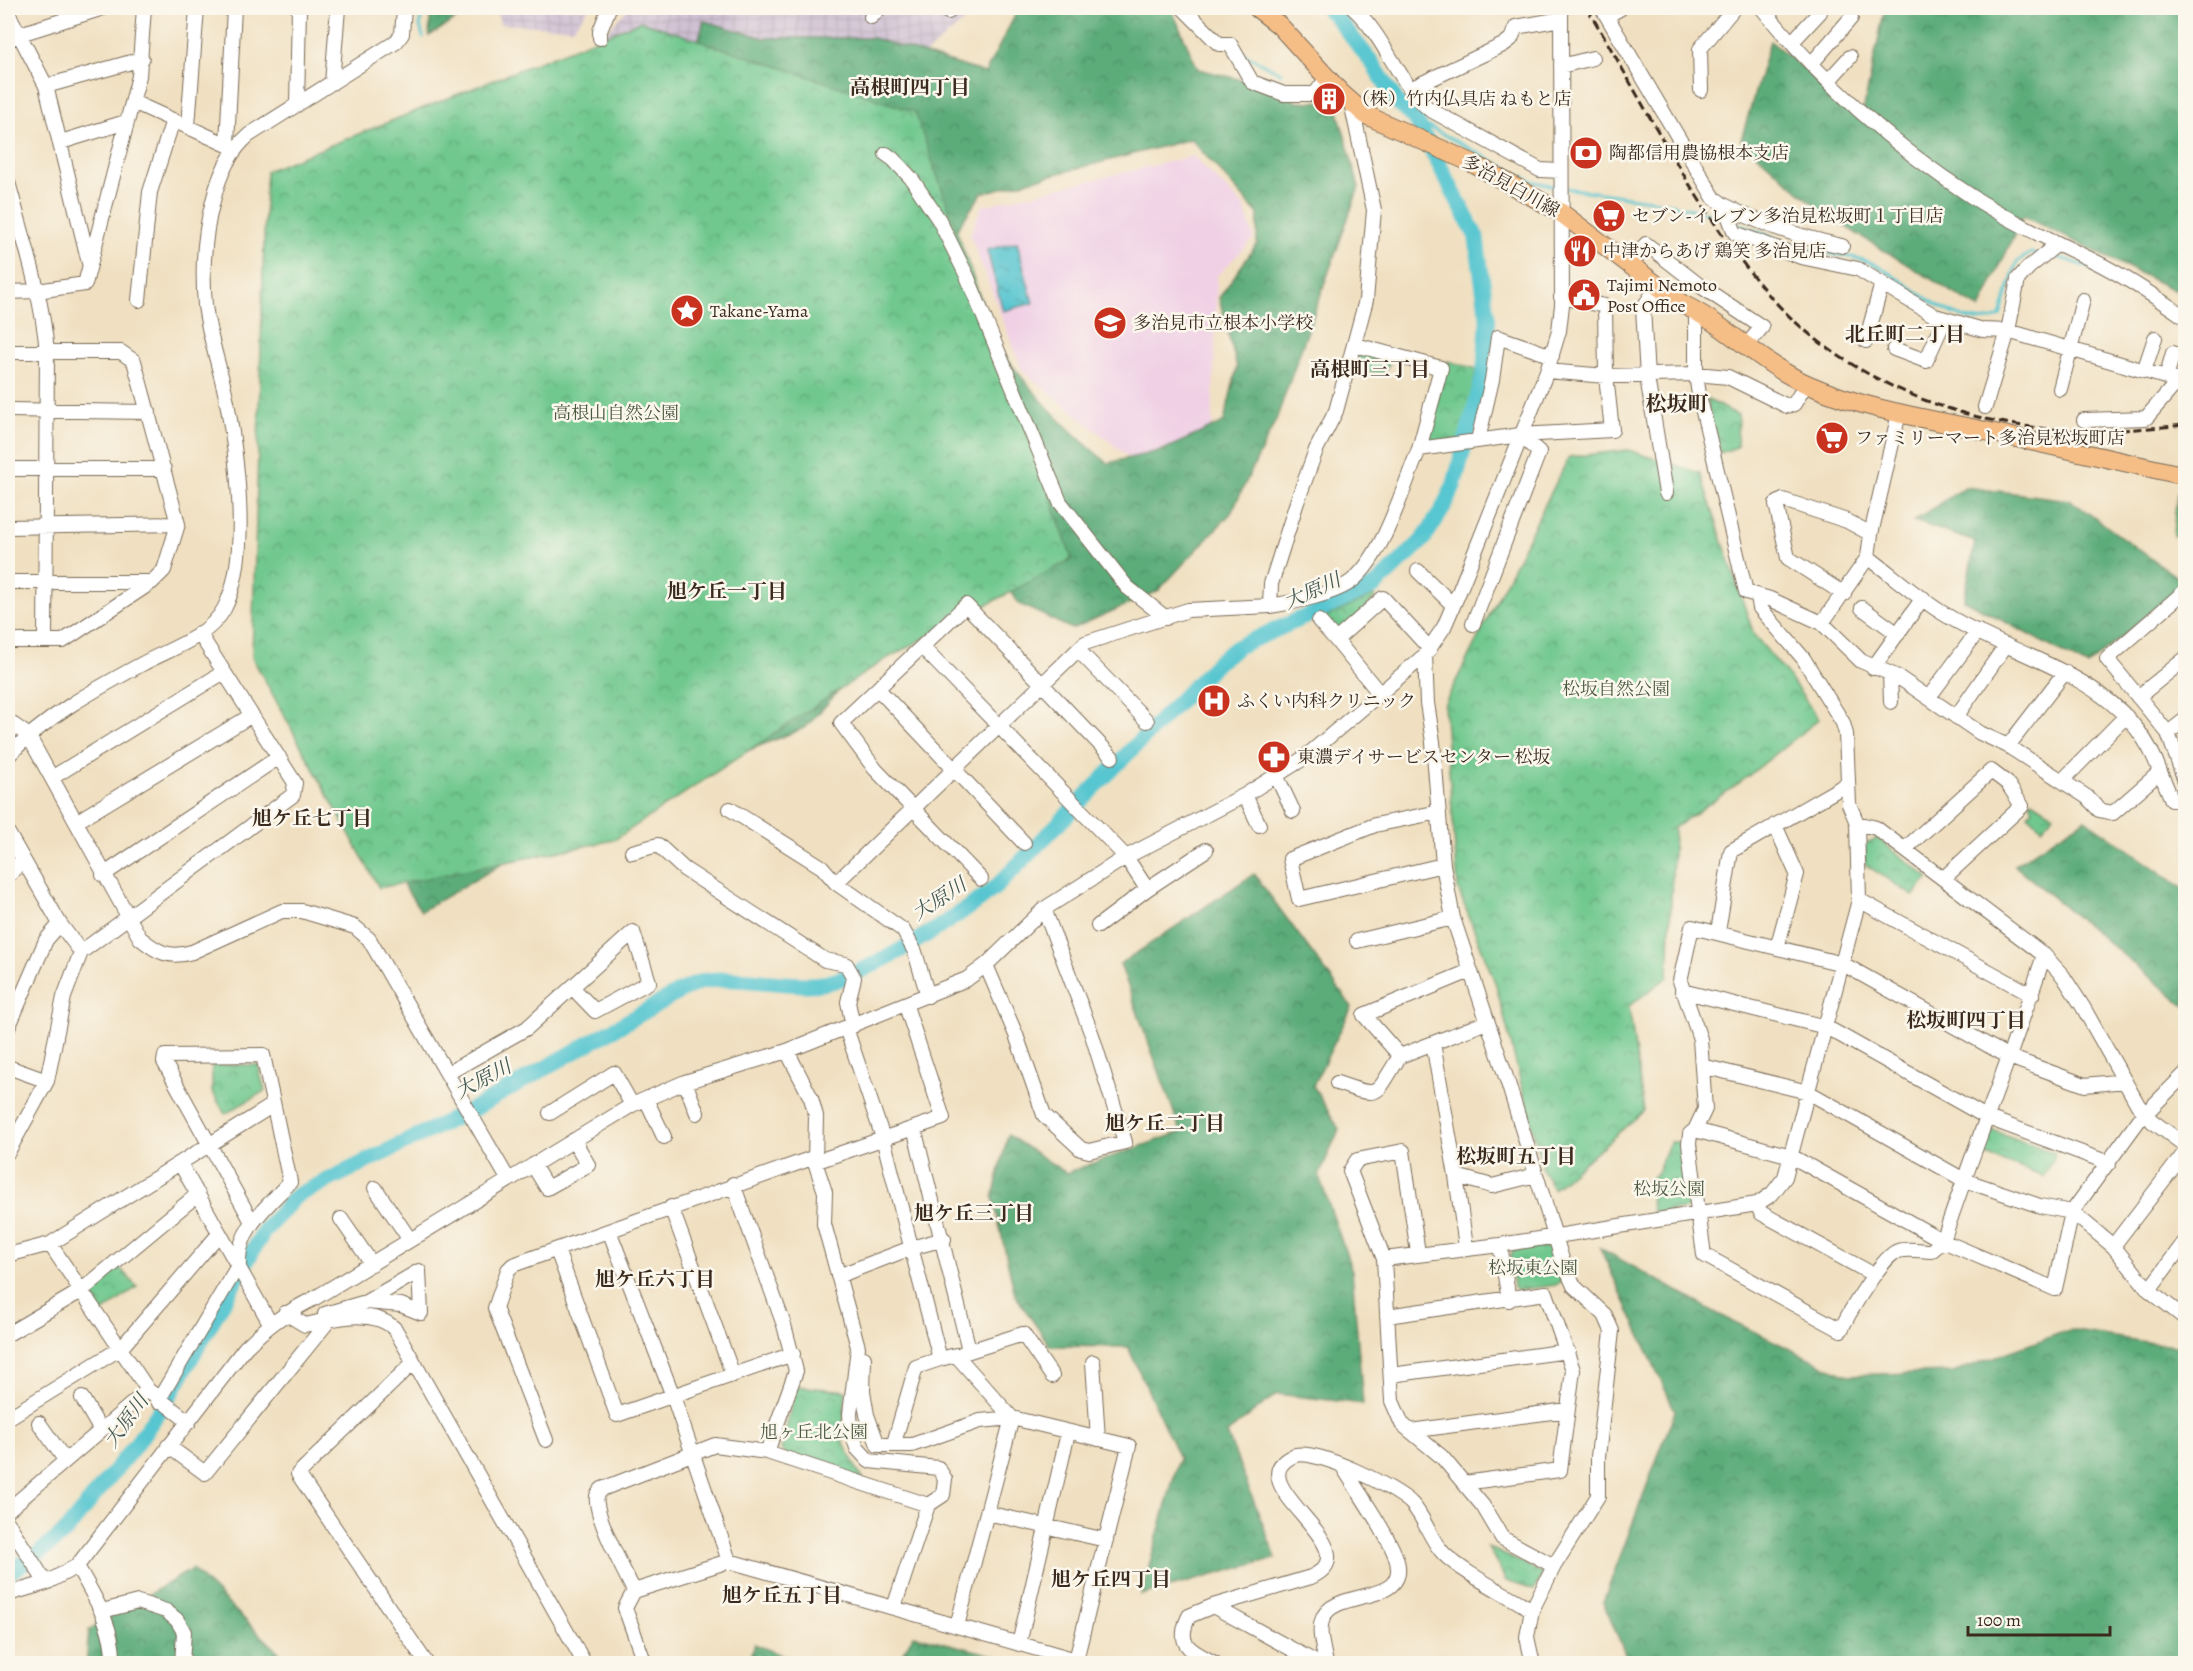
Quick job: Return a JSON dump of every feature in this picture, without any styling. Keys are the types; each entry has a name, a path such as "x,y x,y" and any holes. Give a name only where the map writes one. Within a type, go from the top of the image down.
{"main road":[{"name":"多治見白川線","path":"1257,8 1279,25 1327,78 1366,115 1560,203 1630,266 1745,347 1806,384 1831,394 1899,413 2186,476"}],"street":[{"path":"14,37 103,8"},
{"path":"8,292 37,291 85,284 142,59 144,8"},
{"path":"188,126 197,8"},
{"path":"8,756 27,735 53,715 200,633 223,610 233,585 239,535 237,490 227,404 207,316 204,284 210,210 231,146 234,8"},
{"path":"297,105 299,8"},
{"path":"332,83 338,8"},
{"path":"231,146 396,42 402,34 404,8"},
{"path":"600,38 600,31 609,8"},
{"path":"944,8 948,12 951,8"},
{"path":"1183,8 1219,44 1230,44 1252,82 1284,94 1315,94 1327,78"},
{"path":"1353,8 1365,17 1412,88 1417,100 1429,109 1540,170 1560,174"},
{"path":"1620,8 1604,12 1714,198 1758,223 1795,236 1842,246"},
{"path":"1701,90 1700,49 1734,8"},
{"path":"1762,8 1829,80 1906,149 1971,197 2056,245 2092,260 2129,280 2186,318"},
{"path":"1792,41 1820,12"},
{"path":"8,13 14,37 46,86 90,265"},
{"path":"8,1594 45,1583 77,1566 245,1348 270,1323 285,1313 372,1264 632,1105 685,1082 787,1052 906,1006 967,979 986,965 1044,909 1126,857 1245,795 1304,758 1428,652 1453,605 1547,371 1559,331 1561,13 1516,27 1511,39 1503,45 1412,88"},
{"path":"1813,62 1851,18"},
{"path":"1829,80 1850,57"},
{"path":"1561,66 1593,58"},
{"path":"46,86 142,59"},
{"path":"132,102 231,146"},
{"path":"1270,606 1271,584 1316,450 1336,411 1356,345 1366,300 1374,210 1351,102"},
{"path":"139,300 150,192 172,120"},
{"path":"61,142 126,122"},
{"path":"886,154 911,178 939,220 967,276 1060,502 1126,587 1166,618"},
{"path":"8,182 44,321 48,527 45,640"},
{"path":"1724,205 1735,233 1800,257 1858,269 1935,316 1983,330 2008,331 2176,381"},
{"path":"8,236 22,236"},
{"path":"1630,266 1646,244 1698,285 1762,327 1745,347"},
{"path":"1985,406 2008,331 2018,279 2056,245"},
{"path":"1866,341 1882,283"},
{"path":"1698,285 1689,308 1696,374 1744,588 1748,594 1770,599 1822,623 1861,661 1890,674 1929,697 1980,733 2008,746 2087,797 2099,810 2113,813 2160,772"},
{"path":"1658,286 1643,308 1647,377 1666,494"},
{"path":"1419,449 1520,435 1612,430 1606,376 1605,306 1561,297"},
{"path":"2060,389 2083,300"},
{"path":"1894,349 1926,362 1946,319"},
{"path":"1478,440 1492,380 1498,337 1552,356"},
{"path":"2144,371 2155,338"},
{"path":"836,883 1085,644 1188,610 1270,606 1297,602 1352,582 1373,559 1419,449 1441,368 1356,345"},
{"path":"8,352 121,352 128,354 134,361 178,524 164,570 152,582 63,641 8,641"},
{"path":"2084,420 2146,418 2176,381 2173,353"},
{"path":"1547,371 1606,376 1647,377 1696,374 1728,377 1787,406 1794,404 1806,384"},
{"path":"8,410 149,412"},
{"path":"1822,623 1868,557 1871,534 1899,413"},
{"path":"1473,624 1539,452 1520,435"},
{"path":"8,469 164,469"},
{"path":"1844,594 1788,558 1776,504 1783,500 1847,521 1871,534"},
{"path":"8,527 178,524"},
{"path":"1481,532 1505,540"},
{"path":"1868,557 1941,612 2065,672 2109,699 2152,748 2172,800"},
{"path":"1418,571 1453,605"},
{"path":"8,582 152,582"},
{"path":"2186,591 2107,659 2168,733 2180,752 2186,784"},
{"path":"1384,1259 1466,1247 1500,1245 1757,1204 1772,1194 1785,1177 1859,900 1857,823 1850,804 1847,784 1847,742 1843,723 1799,652 1760,608 1758,596"},
{"path":"1336,640 1383,598 1428,652 1427,703 1443,865 1453,918 1562,1259 1574,1286 1605,1315 1612,1331 1598,1457 1598,1496 1554,1566 1532,1610 1527,1637 1531,1660"},
{"path":"1873,668 1923,598"},
{"path":"981,879 875,769 841,723 966,605 1112,757"},
{"path":"1862,608 1898,634"},
{"path":"1319,621 1380,694"},
{"path":"1929,697 1977,631"},
{"path":"8,1152 47,1081 64,997 81,952 293,795 295,783 200,633"},
{"path":"1956,717 2006,645"},
{"path":"922,647 1126,857 1147,888"},
{"path":"1079,651 1147,721"},
{"path":"2138,697 2186,658"},
{"path":"53,777 224,672"},
{"path":"2008,746 2065,672"},
{"path":"1890,674 1891,702"},
{"path":"878,689 1024,843"},
{"path":"76,822 252,715"},
{"path":"2062,781 2126,716"},
{"path":"2168,733 2186,719"},
{"path":"8,721 27,735 53,777 103,874 140,938 163,954 178,956 282,911 302,911 355,927 369,939 508,1179"},
{"path":"103,874 279,757"},
{"path":"1905,849 1991,771 2007,783 2022,806 1944,878"},
{"path":"1276,777 1293,811"},
{"path":"1718,932 1731,851 1847,784"},
{"path":"1245,795 1259,825"},
{"path":"730,809 822,867 836,883 903,930 915,952 928,996"},
{"path":"1439,812 1375,825 1290,859 1299,899 1443,865"},
{"path":"1857,823 1876,828 2044,955 2063,976 2084,1007 2145,1114 2186,1146"},
{"path":"1775,825 1797,874 1778,948"},
{"path":"8,833 60,924 81,952"},
{"path":"632,852 658,845 684,869 825,960 846,964 854,978 848,1002 850,1027 883,1138 940,1359"},
{"path":"1098,926 1147,888 1206,850"},
{"path":"8,876 23,860"},
{"path":"1859,900 2032,995"},
{"path":"986,965 1016,1035 1044,1115 1081,1149 1089,1151 1125,1142 1092,1035 1044,909"},
{"path":"1357,941 1453,918"},
{"path":"8,1028 46,940 60,924"},
{"path":"2044,955 2032,995 2009,1057 1988,1118 1964,1180 1943,1241 1931,1251 1899,1250 1874,1275 1841,1330 1704,1255 1689,1144 1690,1134 1695,1130 1705,1109 1700,1039 1680,981 1692,927 1843,964 2009,1057 2085,1085 2125,1081"},
{"path":"448,1072 527,1028 572,987 633,932 649,982 595,1011 572,987"},
{"path":"1400,1056 1364,1015 1470,970"},
{"path":"1682,990 1826,1027 1988,1118 2109,1163"},
{"path":"546,1440 495,1308 508,1270 513,1265 610,1233 734,1184 943,1118 906,1006"},
{"path":"1336,1083 1369,1094 1377,1091 1400,1056 1487,1022"},
{"path":"1433,1044 1466,1247"},
{"path":"645,1664 625,1608 634,1591 729,1561 1076,1660 1130,1446 1012,1418 980,1421 912,1445 878,1444 867,1415 863,1391 865,1360 858,1347 824,1224 825,1192 815,1160 816,1116 811,1098 787,1052"},
{"path":"158,1401 239,1263 238,1248 252,1222 290,1182 263,1055 165,1056 164,1062 252,1222"},
{"path":"1702,1066 1808,1092 1964,1180 2040,1206 2072,1212 2113,1246 2148,1290 2186,1319"},
{"path":"8,1067 47,1081"},
{"path":"550,1113 614,1073 632,1105"},
{"path":"1695,1130 1791,1156 1943,1241 2055,1289 2072,1212 2145,1114 2184,1074"},
{"path":"685,1082 697,1113"},
{"path":"646,1099 664,1137"},
{"path":"8,1255 50,1244 273,1105"},
{"path":"914,1128 944,1239 962,1353 1012,1418"},
{"path":"533,1165 547,1188 588,1165 574,1140"},
{"path":"1418,1253 1403,1151 1357,1160 1350,1171 1384,1259 1392,1401 1402,1424 1442,1457 1483,1506 1502,1538 1554,1566"},
{"path":"2113,1246 2186,1151"},
{"path":"180,1163 219,1234 239,1263 270,1323"},
{"path":"1456,1176 1492,1186 1536,1175"},
{"path":"734,1184 793,1354 796,1371 793,1385 767,1452"},
{"path":"375,1188 410,1240"},
{"path":"8,1334 81,1291 198,1194"},
{"path":"1757,1204 1761,1213 1874,1275"},
{"path":"671,1207 733,1375"},
{"path":"341,1219 372,1264"},
{"path":"610,1233 673,1396 729,1561"},
{"path":"8,1418 121,1348 219,1234"},
{"path":"838,1276 911,1248 944,1239"},
{"path":"50,1244 148,1390 158,1401 189,1422"},
{"path":"1500,1245 1509,1300"},
{"path":"2148,1290 2184,1247"},
{"path":"557,1250 617,1415 793,1354"},
{"path":"1387,1316 1546,1293 1573,1370 1560,1470 1464,1483"},
{"path":"305,1325 328,1313 366,1302"},
{"path":"285,1313 305,1325 330,1319 370,1316 395,1329 585,1664"},
{"path":"168,1446 205,1473 330,1319"},
{"path":"894,1443 916,1367 1023,1334 1052,1376"},
{"path":"858,1347 850,1414 853,1439 869,1461 938,1468 945,1479 943,1495 928,1505 894,1608"},
{"path":"1391,1375 1568,1351"},
{"path":"414,1362 298,1474 427,1664"},
{"path":"1093,1362 1098,1439"},
{"path":"8,1510 148,1390"},
{"path":"82,1398 100,1429"},
{"path":"1410,1431 1567,1410"},
{"path":"957,1626 1012,1418"},
{"path":"39,1423 65,1460"},
{"path":"1019,1644 1068,1433"},
{"path":"634,1591 605,1530 598,1509 597,1496 602,1488 715,1445 767,1452 928,1505"},
{"path":"1216,1664 1186,1646 1183,1632 1189,1616 1213,1605 1319,1573 1327,1557 1324,1540 1283,1491 1279,1473 1293,1455 1308,1454 1400,1492 1413,1505 1444,1554 1532,1610"},
{"path":"1326,1664 1320,1626 1329,1608 1336,1602 1378,1594 1387,1589 1396,1573 1395,1554 1343,1467"},
{"path":"987,1513 1106,1540"},
{"path":"8,1523 45,1583"},
{"path":"77,1566 102,1611 114,1651 113,1664"},
{"path":"102,1611 138,1602 166,1611 177,1620 184,1632 182,1664"},
{"path":"1213,1605 1319,1664"}],"shaded area":[{"path":"496,8 589,8 573,28 500,24"},
{"path":"629,8 980,8 925,54 600,38"},
{"name":"多治見市立根本小学校","path":"1193,156 1244,207 1254,238 1217,276 1212,433 1132,460 1022,370 970,235 982,206"}],"green space":[{"path":"431,8 474,8 429,36"},
{"name":"高根山自然公園","path":"1019,8 1171,8 1198,69 1291,92 1295,102 1335,101 1359,187 1276,420 1231,513 1158,591 1072,629 1019,604 992,566 932,587 806,727 580,819 421,911 309,746 690,69 704,21 764,38 873,38 985,73","holes":["1191,139 1258,214 1257,244 1219,298 1237,367 1224,422 1163,450 1108,463 1058,418 1014,368 936,259 982,193"]},
{"path":"1885,8 2185,8 2185,291 2174,290 2023,216 1980,309 1826,215 1741,140 1770,41 1862,116"},
{"name":"高根山自然公園","path":"641,21 915,112 1072,559 886,659 614,840 379,888 252,657 266,171"},
{"path":"1359,348 1393,358 1383,373 1353,371"},
{"path":"1448,361 1477,369 1461,439 1425,445"},
{"path":"1706,399 1738,415 1737,447 1720,453"},
{"name":"松坂自然公園","path":"1628,450 1700,473 1754,635 1786,673 1819,719 1742,781 1674,828 1668,977 1629,1006 1644,1111 1553,1189 1543,1170 1496,985 1458,889 1444,705 1569,457"},
{"path":"1965,487 2070,500 2185,583 2087,666 1964,600 1975,542 1914,521"},
{"path":"2177,493 2185,494 2185,537 2173,536"},
{"path":"1372,596 1376,597 1339,635 1321,619"},
{"path":"2031,800 2054,815 2042,828 2028,815 2033,809 2029,802"},
{"path":"2085,819 2185,890 2185,1006 2014,865"},
{"path":"1877,838 1929,878 1913,896 1865,864 1864,844"},
{"path":"1254,874 1352,1007 1313,1086 1339,1129 1319,1176 1352,1271 1363,1404 1277,1394 1227,1433 1276,1558 1141,1595 1179,1458 1128,1347 1050,1346 1015,1295 993,1197 1008,1135 1066,1173 1181,1132 1120,964"},
{"path":"212,1065 258,1065 265,1091 225,1114 212,1091"},
{"path":"1992,1130 2055,1153 2044,1177 1983,1154"},
{"name":"松坂公園","path":"1670,1142 1683,1142 1692,1204 1686,1209 1653,1213 1648,1183 1657,1172"},
{"name":"松坂東公園","path":"1546,1247 1552,1250 1563,1278 1556,1285 1518,1290 1514,1287 1510,1256 1514,1250"},
{"path":"1600,1248 1718,1314 1844,1375 1953,1372 2069,1330 2185,1348 2185,1663 1629,1663 1603,1602 1675,1411"},
{"path":"118,1266 137,1287 102,1313 88,1290"},
{"name":"旭ヶ丘北公園","path":"796,1386 846,1391 842,1440 863,1481 785,1454 781,1449"},
{"path":"1488,1547 1543,1573 1534,1590 1506,1581"},
{"path":"192,1569 290,1663 86,1664 89,1630"},
{"path":"914,1635 1024,1663 896,1663"},
{"path":"754,1644 802,1663 748,1663"}],"water":[{"path":"1017,242 1033,303 1003,311 987,250"}],"waterway":[{"path":"422,8 420,25 423,37"},
{"name":"大原川","path":"8,1573 38,1554 65,1532 133,1448 166,1402 264,1231 296,1196 477,1107 698,983 732,979 818,984 836,980 884,959 937,929 997,886 1219,661 1239,646 1375,586 1423,540 1442,510 1454,485 1484,373 1488,320 1476,236 1416,120 1398,103 1373,64 1333,13 1326,8"},
{"path":"1240,52 1281,73"},
{"path":"1416,120 1531,181 1559,187"},
{"path":"1565,188 1657,201 1724,217"},
{"path":"1735,222 1802,247 1870,262 1937,305 1970,319 1986,320 2000,316 2017,262 2031,253 2037,254"},
{"path":"2050,256 2087,267 2123,285 2156,307 2186,332"}],"railway":[{"path":"1587,8 1672,156 1718,229 1769,295 1797,323 1828,348 1861,370 1897,388 1934,403 2011,424 2083,431 2186,425"}],"place":[{"name":"（株）竹内仏具店 ねもと店","path":"1329,99"},
{"name":"陶都信用農協根本支店","path":"1586,153"},
{"name":"セブン-イレブン多治見松坂町１丁目店","path":"1609,216"},
{"name":"中津からあげ 鶏笑 多治見店","path":"1580,251"},
{"name":"Tajimi Nemoto Post Office","path":"1584,295"},
{"name":"Takane-Yama","path":"687,311"},
{"name":"多治見市立根本小学校","path":"1110,323"},
{"name":"ファミリーマート多治見松坂町店","path":"1832,438"},
{"name":"ふくい内科クリニック","path":"1214,701"},
{"name":"東濃デイサービスセンター 松坂","path":"1274,757"}],"district":[{"name":"高根町四丁目","path":"910,87"},
{"name":"北丘町二丁目","path":"1905,334"},
{"name":"高根町三丁目","path":"1370,369"},
{"name":"松坂町","path":"1677,404"},
{"name":"旭ケ丘一丁目","path":"727,591"},
{"name":"旭ケ丘七丁目","path":"312,818"},
{"name":"松坂町四丁目","path":"1966,1020"},
{"name":"旭ケ丘二丁目","path":"1165,1123"},
{"name":"松坂町五丁目","path":"1516,1156"},
{"name":"旭ケ丘三丁目","path":"974,1213"},
{"name":"旭ケ丘六丁目","path":"655,1279"},
{"name":"旭ケ丘四丁目","path":"1111,1579"},
{"name":"旭ケ丘五丁目","path":"782,1595"}]}
